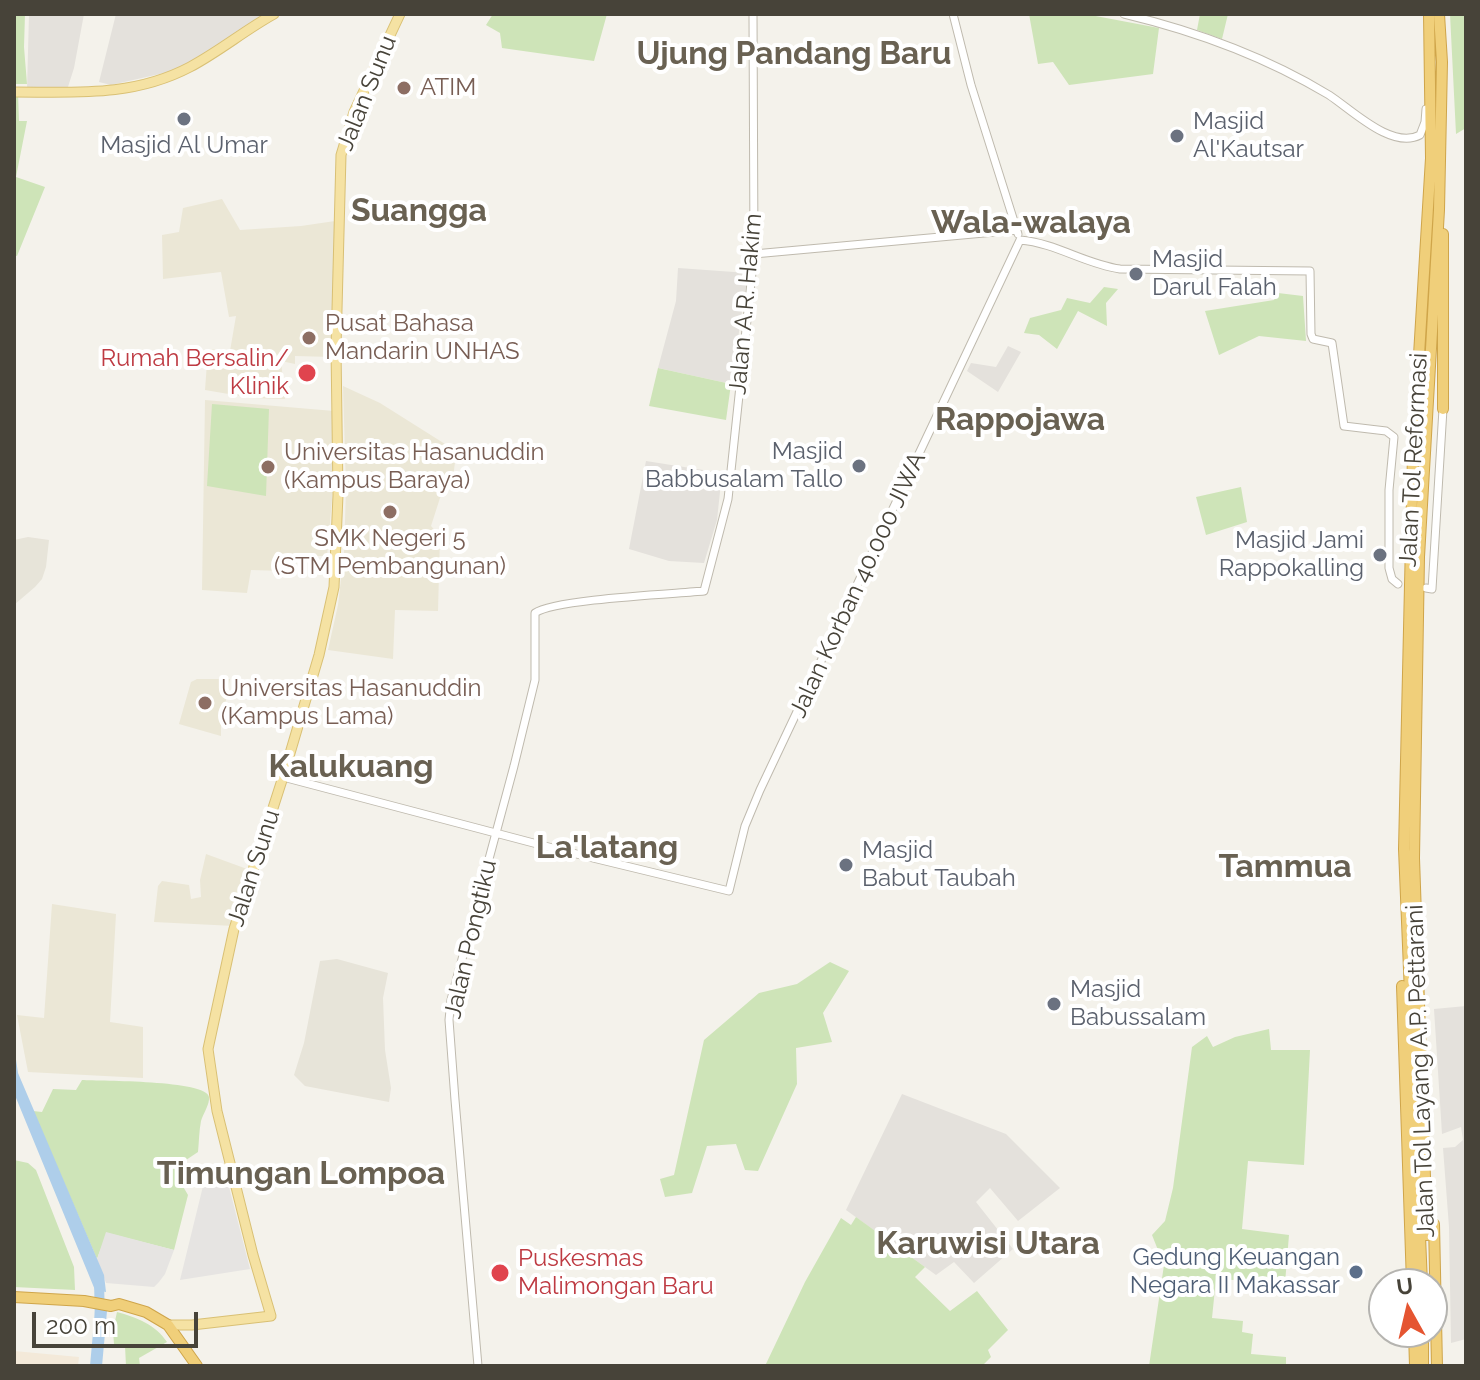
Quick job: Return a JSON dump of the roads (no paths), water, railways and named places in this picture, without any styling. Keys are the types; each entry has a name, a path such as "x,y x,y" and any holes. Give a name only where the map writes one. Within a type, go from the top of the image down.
{"highway":[{"name":"Jalan Tol Reformasi","path":"1405,907 1413,453 1431,158 1427,14"},
{"name":"Jalan Tol Reformasi","path":"1414,858 1419,557 1440,160 1442,62 1439,14"},
{"path":"1440,160 1443,186 1443,409"},
{"path":"1404,849 1401,954 1411,1268"},
{"name":"Jalan Tol Layang A.P. Pettarani","path":"1414,858 1428,1268"},
{"name":"Jalan Tol Layang A.P. Pettarani","path":"1405,907 1421,1268"},
{"path":"1417,927 1427,1052 1437,1366"},
{"path":"14,1297 101,1302 146,1312 168,1325 188,1360 197,1366"}],"main road":[{"path":"14,92 106,93 131,87 188,68 274,14"},
{"name":"Jalan Sunu","path":"168,1325 271,1316 217,1111 208,1049 234,929 319,655 334,587 338,495 336,348 341,155 354,112 400,14"},
{"path":"177,1338 192,1325"}],"street":[{"name":"Jalan A.R. Hakim","path":"535,613 542,608 566,604 704,591 728,499 754,254 753,14"},
{"path":"953,14 971,85 1020,240 1054,245 1120,269 1310,271 1311,334 1313,339 1332,343 1344,426 1386,431 1394,437 1389,490 1389,568 1392,579 1398,584"},
{"path":"1124,14 1192,32 1277,67 1402,140 1420,135 1425,122 1427,14"},
{"path":"754,254 1017,230"},
{"name":"Jalan Korban 40.000 JIWA","path":"496,833 729,891 745,826 760,790 1020,240"},
{"path":"1426,588 1432,589 1443,409"},
{"name":"Jalan Pongtiku","path":"478,1366 449,1020 454,988 535,680 535,613"},
{"path":"283,777 496,833"}],"water":[{"path":"14,1046 18,1073 104,1275 106,1292 95,1290 14,1093"},
{"path":"95,1310 107,1311 102,1366 90,1366"}],"waterway":[{"path":"99,1280 100,1324"}],"place":[{"name":"ATIM","path":"404,88"},
{"name":"Masjid Al Umar","path":"184,119"},
{"name":"Masjid Al'Kautsar","path":"1177,136"},
{"name":"Masjid Darul Falah","path":"1136,274"},
{"name":"Pusat Bahasa Mandarin UNHAS","path":"309,338"},
{"name":"Rumah Bersalin/ Klinik","path":"307,373"},
{"name":"Masjid Babbusalam Tallo","path":"859,466"},
{"name":"Universitas Hasanuddin (Kampus Baraya)","path":"268,467"},
{"name":"SMK Negeri 5 (STM Pembangunan)","path":"390,512"},
{"name":"Masjid Jami Rappokalling","path":"1380,555"},
{"name":"Universitas Hasanuddin (Kampus Lama)","path":"205,703"},
{"name":"Masjid Babut Taubah","path":"846,865"},
{"name":"Masjid Babussalam","path":"1054,1004"},
{"name":"Gedung Keuangan Negara II Makassar","path":"1356,1272"},
{"name":"Puskesmas Malimongan Baru","path":"500,1273"}],"district":[{"name":"Ujung Pandang Baru","path":"794,54"},
{"name":"Suangga","path":"419,211"},
{"name":"Wala-walaya","path":"1031,223"},
{"name":"Rappojawa","path":"1020,420"},
{"name":"Kalukuang","path":"351,767"},
{"name":"La'latang","path":"607,848"},
{"name":"Tammua","path":"1285,867"},
{"name":"Timungan Lompoa","path":"301,1174"},
{"name":"Karuwisi Utara","path":"988,1244"}]}
